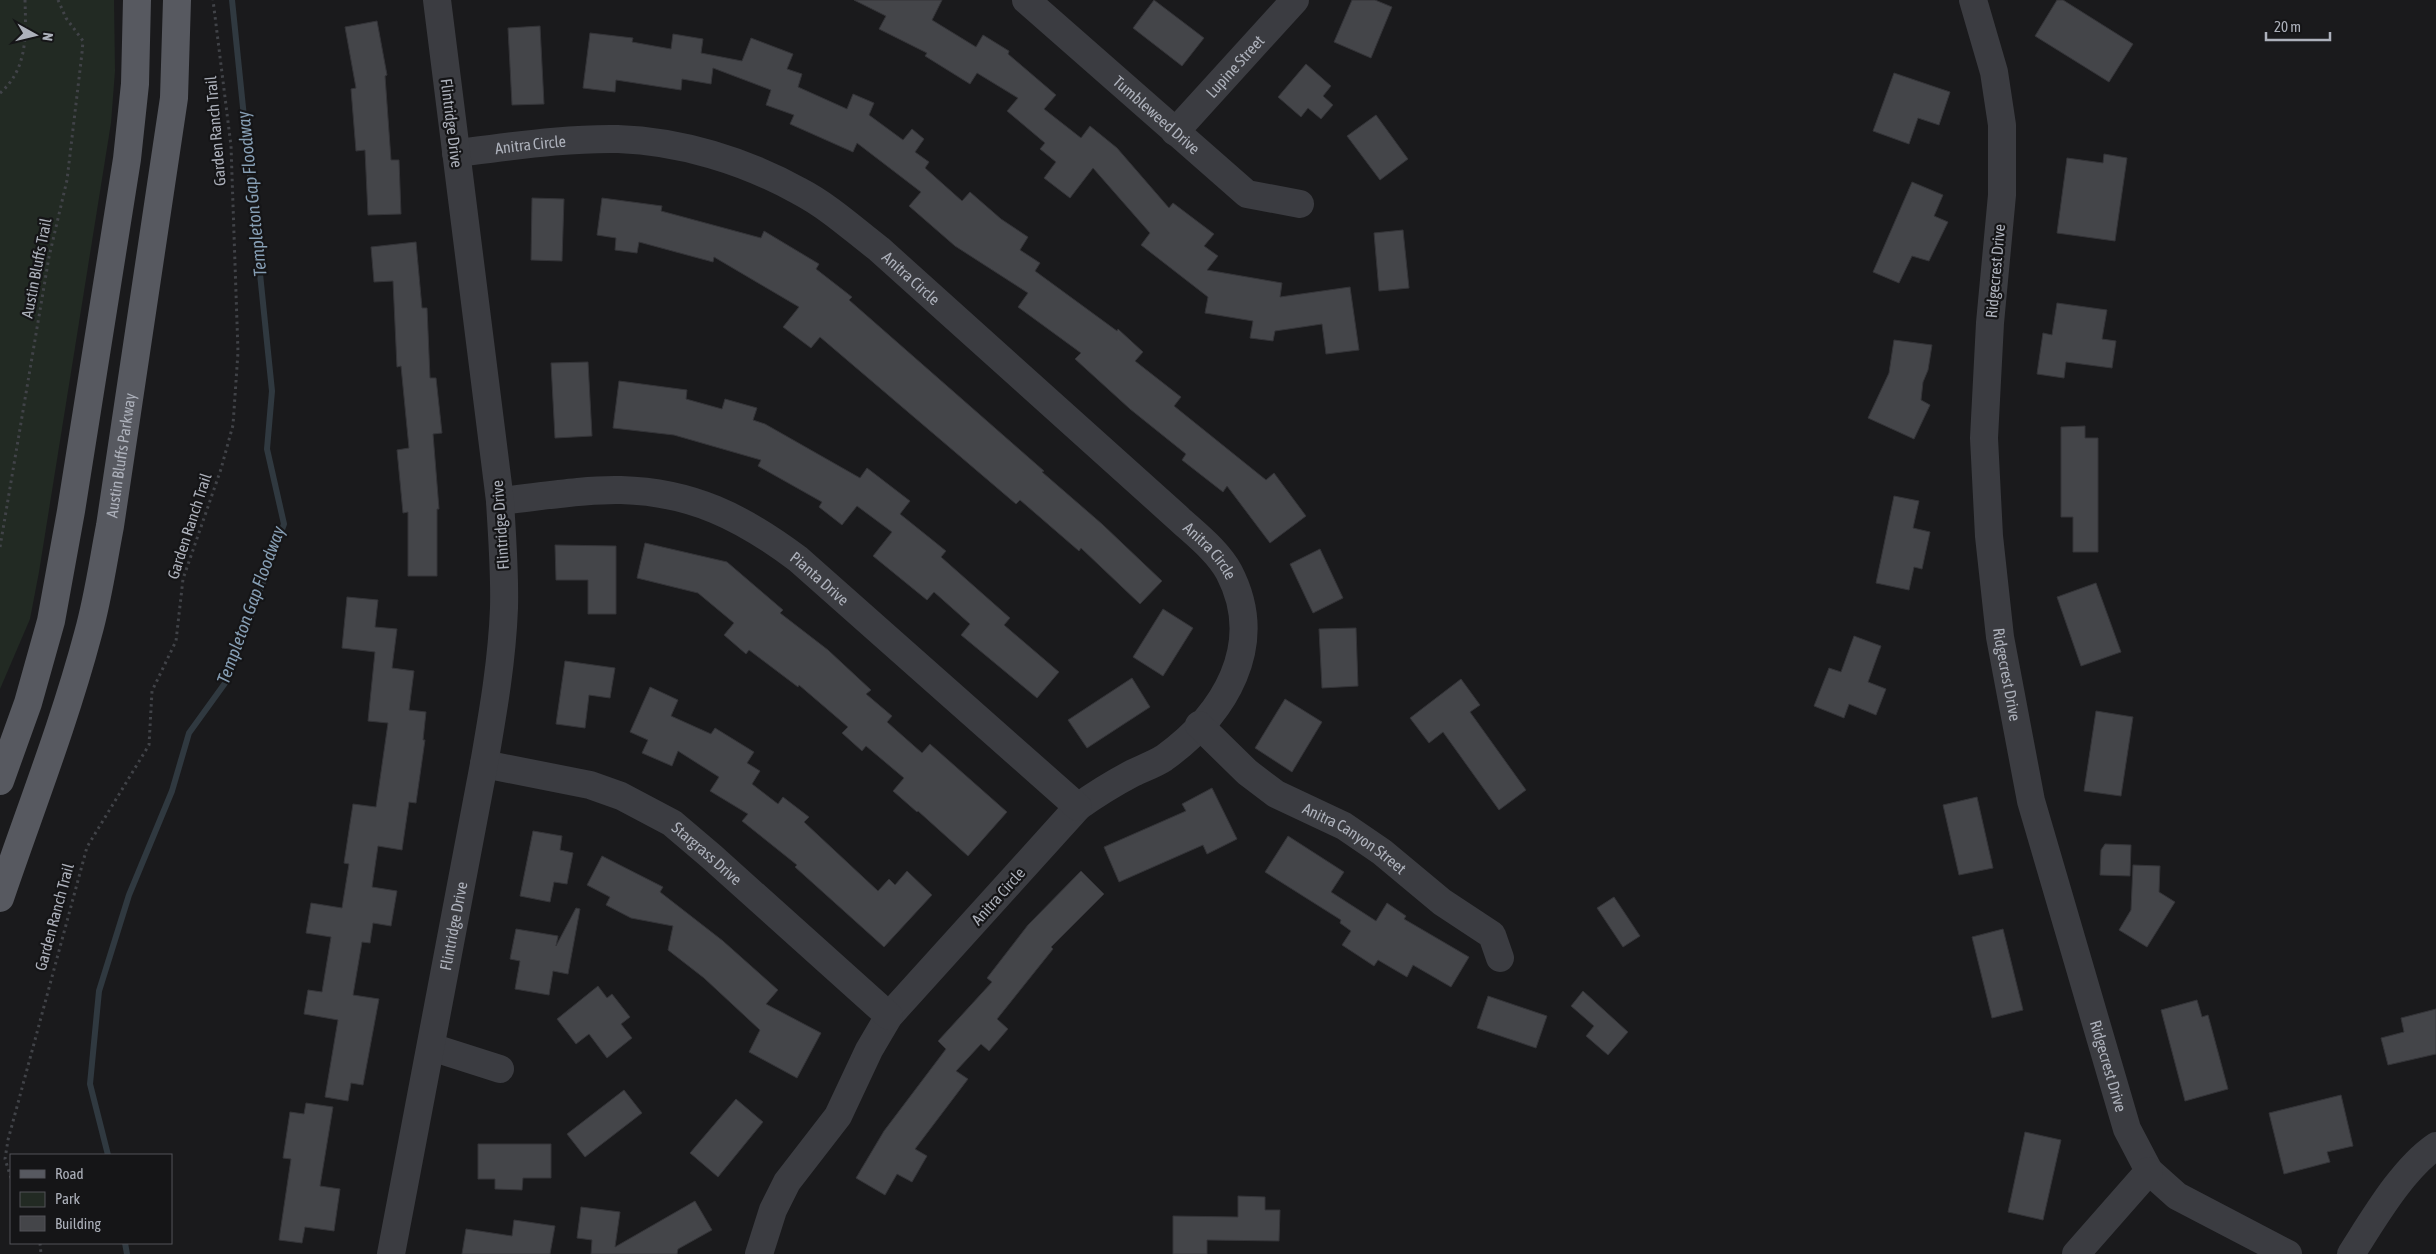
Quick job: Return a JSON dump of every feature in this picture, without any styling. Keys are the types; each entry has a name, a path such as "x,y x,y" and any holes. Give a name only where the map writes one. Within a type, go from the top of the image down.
{"main road":[{"path":"0,781 28,703 51,621 127,159 135,84 136,0"},
{"name":"Austin Bluffs Parkway","path":"0,898 69,698 88,632 100,579 174,98 177,0"}],"street":[{"name":"Flintridge Drive","path":"391,1254 484,764 496,694 503,627 504,564 500,500 436,0"},
{"name":"Tumbleweed Drive","path":"1026,0 1247,194 1300,204"},
{"name":"Lupine Street","path":"1175,132 1295,0"},
{"name":"Ridgecrest Drive","path":"1973,0 1994,72 2002,125 2002,195 1990,322 1984,438 1989,536 2000,637 2031,802 2127,1129 2149,1170 2177,1196 2288,1254"},
{"name":"Anitra Circle","path":"456,154 580,140 619,139 696,150 767,175 800,191 832,212 886,256 1177,517 1210,548 1228,570 1238,593 1244,641 1238,667 1230,686 1217,706 1163,759 1105,788 1078,807 889,1016 869,1050 838,1116 788,1182 773,1210 759,1254"},
{"name":"Pianta Drive","path":"500,500 620,490 690,500 727,513 763,533 798,559 1078,807"},
{"name":"Anitra Canyon Street","path":"1199,725 1247,772 1276,794 1344,826 1382,852 1442,902 1492,935 1500,958"},
{"name":"Stargrass Drive","path":"484,764 590,785 621,796 672,823 889,1016"},
{"path":"431,1047 500,1070"},
{"path":"2351,1254 2385,1202 2425,1154 2436,1146"},
{"path":"2076,1254 2149,1170"}],"path":[{"path":"0,93 9,85 18,70 25,48 25,0"},
{"name":"Austin Bluffs Trail","path":"0,547 50,257 67,180 82,53 83,41 66,18 58,0"},
{"name":"Garden Ranch Trail","path":"10,1175 5,1159 8,1140 87,847 149,745 152,691 176,641 183,579 221,469 233,425 238,352 231,146 213,0"}],"green space":[{"path":"0,0 114,0 115,71 111,123 39,572 30,619 0,689"}],"building":[{"path":"854,0 942,0 932,20 976,47 983,35 1009,51 1008,54 1056,95 1044,109 1081,138 1090,126 1117,148 1169,208 1173,203 1214,234 1204,246 1218,256 1207,270 1282,283 1280,297 1350,287 1359,350 1326,354 1322,324 1275,331 1273,341 1250,338 1253,321 1205,313 1208,297 1141,245 1150,233 1093,168 1070,198 1044,178 1056,162 1040,149 1045,143 1007,111 1018,98 977,73 970,84 925,56 927,53 879,29 886,16"},
{"path":"1154,0 1204,38 1182,66 1133,28"},
{"path":"1352,0 1375,0 1392,7 1371,58 1334,42"},
{"path":"2057,0 2063,0 2133,44 2109,82 2035,36"},
{"path":"377,21 387,75 385,76 391,160 399,160 401,214 368,215 365,150 356,151 351,89 356,88 345,27"},
{"path":"540,26 544,104 512,105 508,28"},
{"path":"590,33 633,38 632,42 671,49 673,34 703,39 701,53 742,61 751,38 793,54 787,69 802,74 798,87 847,109 853,94 874,103 869,115 903,140 912,129 924,139 915,152 929,162 925,168 962,201 970,192 1001,219 1028,237 1020,250 1040,263 1035,271 1117,331 1118,329 1143,352 1135,361 1181,397 1174,406 1266,480 1274,473 1306,516 1270,543 1227,486 1223,492 1182,460 1186,454 1130,409 1075,359 1081,353 1018,307 1028,293 955,246 909,206 921,192 857,143 853,152 790,124 794,115 766,105 771,90 713,68 711,84 682,79 681,90 616,80 615,92 583,88"},
{"path":"1306,64 1331,86 1323,96 1333,105 1321,119 1308,108 1301,117 1278,97"},
{"path":"1894,73 1950,92 1939,125 1918,118 1909,144 1873,131"},
{"path":"1376,115 1408,159 1380,180 1347,136"},
{"path":"2104,154 2127,158 2115,241 2057,233 2067,158 2103,163"},
{"path":"1912,182 1943,195 1934,216 1948,222 1929,261 1912,256 1899,283 1873,272"},
{"path":"532,198 564,199 562,261 531,260"},
{"path":"602,198 662,206 661,211 761,238 764,231 819,264 816,269 852,297 849,300 1044,471 1042,472 1102,524 1162,581 1140,604 1081,548 1079,551 1020,500 1016,504 820,337 811,348 783,327 799,307 714,257 713,262 639,242 637,253 615,250 616,238 597,235"},
{"path":"1403,230 1409,288 1379,291 1374,233"},
{"path":"416,242 422,308 427,308 430,378 436,378 442,433 433,434 439,509 437,509 437,576 408,576 408,512 403,513 397,450 409,448 401,366 397,367 393,281 374,282 371,247"},
{"path":"2057,303 2107,310 2102,339 2116,341 2112,368 2066,362 2064,378 2037,374 2043,333 2052,335"},
{"path":"1894,340 1932,345 1928,370 1923,382 1921,400 1930,405 1914,439 1868,418 1889,373"},
{"path":"588,362 592,436 555,438 551,363"},
{"path":"619,381 687,390 686,399 722,409 725,399 757,408 753,420 765,424 860,478 867,468 910,501 900,514 946,551 941,557 1010,618 1004,625 1059,672 1037,698 961,635 970,624 934,592 927,600 873,556 892,532 857,506 842,525 819,507 822,502 758,466 761,460 674,435 613,428"},
{"path":"2085,426 2085,438 2098,438 2098,552 2073,552 2073,517 2061,517 2061,427"},
{"path":"1894,496 1919,501 1913,528 1930,532 1922,569 1914,567 1909,590 1876,583"},
{"path":"645,543 727,562 783,610 780,613 828,650 871,690 866,694 892,716 887,722 922,753 930,744 1007,812 968,856 893,791 904,778 866,746 862,751 842,733 848,727 799,685 798,687 749,650 746,654 724,635 734,623 698,593 637,578"},
{"path":"555,545 616,546 616,614 588,614 588,580 556,580"},
{"path":"1320,549 1343,598 1313,613 1290,564"},
{"path":"2096,583 2121,652 2081,666 2057,597"},
{"path":"347,597 378,600 375,627 397,629 392,668 414,671 409,710 426,712 423,740 425,740 416,803 409,802 402,850 378,846 372,887 397,891 391,926 373,923 370,943 362,942 353,995 379,999 363,1085 351,1083 348,1101 325,1097 338,1020 304,1014 308,990 322,992 331,937 306,933 311,903 342,908 349,864 344,863 353,804 376,807 388,723 368,721 375,652 342,648"},
{"path":"1163,609 1193,628 1163,676 1133,657"},
{"path":"1356,628 1358,686 1322,688 1319,629"},
{"path":"1854,636 1881,646 1868,682 1886,689 1876,715 1849,704 1844,718 1814,706 1829,668 1841,672"},
{"path":"565,661 615,668 610,698 589,695 585,728 556,724"},
{"path":"1132,678 1150,707 1087,748 1068,720"},
{"path":"1461,679 1480,705 1470,712 1526,790 1499,810 1443,732 1429,743 1410,718"},
{"path":"650,687 678,700 671,716 711,734 715,728 754,752 747,763 760,771 752,784 778,804 783,797 809,817 804,822 878,891 889,879 895,885 907,871 932,895 884,947 795,867 797,865 742,821 748,814 710,791 719,777 678,751 672,766 642,753 648,740 630,732"},
{"path":"1285,699 1322,722 1292,772 1255,748"},
{"path":"2096,711 2133,717 2121,796 2084,791"},
{"path":"1212,788 1237,839 1207,854 1203,845 1119,882 1104,847 1186,811 1182,804"},
{"path":"1977,797 1993,868 1959,875 1943,805"},
{"path":"533,831 562,836 560,850 573,853 567,884 554,882 550,902 520,896"},
{"path":"1288,836 1344,872 1331,892 1376,921 1387,903 1406,916 1404,919 1469,957 1451,987 1413,965 1407,977 1378,960 1374,966 1342,945 1351,931 1340,923 1341,920 1265,872"},
{"path":"2105,844 2131,845 2130,876 2100,875 2101,850"},
{"path":"602,856 663,887 660,892 723,941 778,990 766,1004 821,1033 797,1078 749,1052 760,1030 704,978 668,950 673,926 631,918 606,905 610,897 587,885"},
{"path":"2133,865 2160,866 2159,892 2175,902 2147,947 2119,930 2131,910"},
{"path":"1081,871 1104,894 1051,947 1053,949 997,1019 1008,1029 989,1051 981,1044 956,1071 968,1079 915,1149 927,1156 912,1182 897,1174 885,1195 856,1178 884,1131 946,1049 938,1041 992,982 987,978 1028,925"},
{"path":"1614,897 1640,936 1623,947 1597,908"},
{"path":"576,908 580,909 568,974 553,971 549,995 515,989 520,961 510,959 516,929 558,936 556,946"},
{"path":"2003,929 2023,1010 1992,1018 1972,937"},
{"path":"598,986 607,998 612,994 630,1017 621,1024 632,1038 607,1058 589,1034 576,1044 557,1019"},
{"path":"1583,991 1628,1032 1608,1055 1586,1036 1594,1026 1571,1006"},
{"path":"1488,996 1547,1016 1536,1048 1477,1028"},
{"path":"2197,1000 2202,1017 2208,1015 2228,1089 2185,1101 2161,1010"},
{"path":"2436,1009 2436,1054 2388,1065 2381,1038 2404,1032 2401,1018"},
{"path":"624,1090 642,1113 585,1157 567,1134"},
{"path":"2341,1095 2353,1146 2327,1152 2330,1162 2284,1174 2269,1113"},
{"path":"736,1099 763,1122 718,1177 690,1153"},
{"path":"306,1103 333,1107 320,1186 340,1189 334,1231 305,1227 302,1243 279,1240 291,1159 283,1158 290,1112 304,1114"},
{"path":"2025,1132 2061,1140 2043,1220 2008,1212"},
{"path":"478,1144 551,1144 551,1178 523,1178 522,1190 495,1189 495,1179 478,1179"},
{"path":"1238,1196 1265,1197 1265,1210 1280,1210 1279,1241 1207,1240 1207,1254 1173,1254 1173,1216 1238,1217"},
{"path":"695,1201 712,1230 678,1249 677,1254 591,1254 592,1240 577,1238 581,1207 620,1212 615,1247"},
{"path":"514,1220 555,1226 550,1254 462,1254 466,1229 512,1236"}],"waterway":[{"name":"Templeton Gap Floodway","path":"108,1154 90,1084 99,991 129,895 172,791 189,733 228,679 284,524 267,449 272,391 232,0"},
{"name":"Templeton Gap Floodway","path":"125,1244 127,1254"}]}
